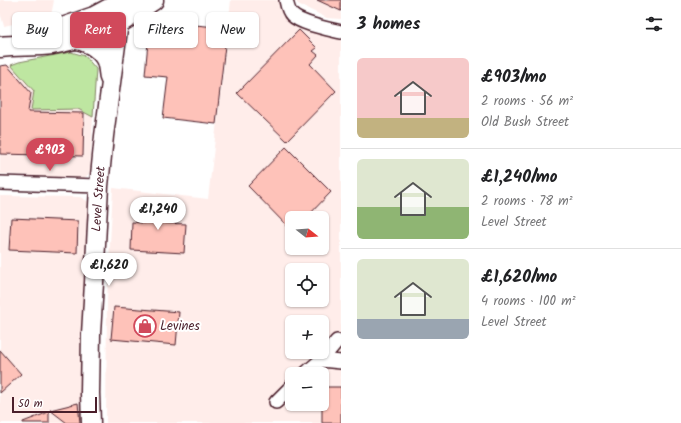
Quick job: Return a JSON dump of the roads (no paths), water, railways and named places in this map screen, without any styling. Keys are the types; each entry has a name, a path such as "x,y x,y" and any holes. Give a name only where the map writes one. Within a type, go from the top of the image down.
{"main road":[{"path":"8,46 63,29 121,6 153,0"},
{"path":"8,46 52,44 70,40"}],"street":[{"path":"286,0 287,6 292,15 303,22 341,32"},
{"name":"Level Street","path":"91,423 91,334 99,186 121,6"},
{"path":"94,48 106,60 111,85"},
{"path":"0,182 99,186"},
{"path":"339,336 338,348 341,355"},
{"path":"313,367 321,360 339,336"},
{"path":"321,360 341,362"},
{"path":"276,402 285,393"}],"place":[{"name":"Levines","path":"145,326"}]}
